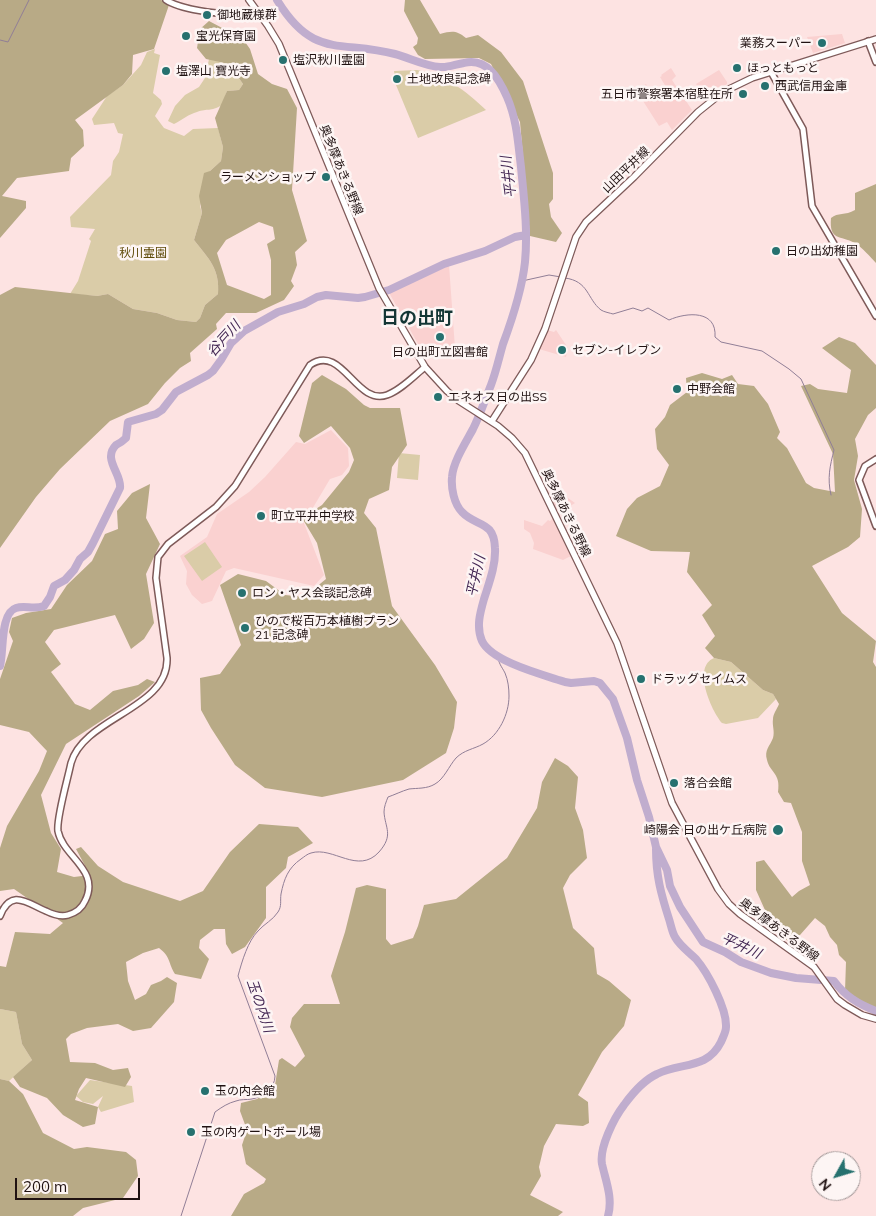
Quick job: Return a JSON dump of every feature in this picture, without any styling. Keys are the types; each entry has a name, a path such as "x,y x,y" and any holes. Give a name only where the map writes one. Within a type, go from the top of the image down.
{"main road":[{"name":"奥多摩あきる野線","path":"249,0 274,34 284,53 379,288 425,367 447,391 471,409 490,420 512,438 525,453 597,600 627,669 672,803 718,889 729,904 740,914 808,962 820,974 834,994 852,1010 876,1019"},
{"name":"山田平井線","path":"490,420 535,353 576,237 583,226 712,100 734,86 771,72 876,39"}],"street":[{"path":"166,0 190,8 245,16 252,15 257,10"},
{"path":"868,41 876,62"},
{"path":"771,72 803,129 812,206 876,316"},
{"path":"0,916 4,906 17,899 24,900 47,912 66,916 79,909 86,899 90,885 85,871 61,840 58,828 71,763 82,742 152,692 159,686 165,674 167,658 156,578 157,563 161,551 216,507 235,486 303,374 314,362 324,360 335,364 365,391 381,396 393,392 425,367"},
{"path":"876,459 865,466 859,480 876,526"}],"shaded area":[{"path":"0,0 161,0 169,5 154,49 133,55 132,74 123,85 75,120 83,130 84,146 71,158 69,171 17,178 2,196 26,201 26,208 0,238"},
{"path":"405,0 420,0 440,34 454,32 466,38 478,35 501,52 523,81 553,173 553,199 549,204 551,217 562,233 556,242 530,236 520,122 491,64 479,58 425,59 418,55 413,47 417,44 418,38 404,11"},
{"path":"209,21 243,39 250,49 258,74 272,84 287,89 297,108 292,190 307,241 295,252 297,265 291,281 294,286 284,300 256,313 226,313 216,324 217,329 190,353 191,361 180,368 165,383 148,404 110,421 60,469 36,497 0,548 0,295 15,287 97,296 108,294 133,309 157,313 177,320 196,322 200,318 205,305 218,294 215,271 209,259 194,240 202,213 199,196 204,173 210,171 221,161 223,147 215,118 227,91 239,90 243,84 229,64 206,59 197,48 200,29","holes":["259,222 273,227 275,239 267,244 271,260 271,295 264,299 227,285 217,253 226,240"]},
{"path":"842,34 845,43 813,53 807,37"},
{"path":"671,68 676,76 672,80 692,110 672,130 667,122 659,126 636,90 646,84 655,100 669,92 660,77"},
{"path":"719,70 727,84 706,98 696,84"},
{"path":"876,184 876,263 855,243 834,234 831,218 855,210 855,193"},
{"path":"449,265 455,348 434,359 431,355 426,358 388,291"},
{"path":"547,330 554,332 556,330 568,348 566,357 539,349"},
{"path":"839,337 855,343 876,365 876,408 868,415 855,439 858,456 854,480 862,509 860,537 848,547 812,566 842,613 876,641 873,662 876,667 876,1012 845,991 846,962 839,955 837,945 830,937 825,926 815,918 800,935 789,942 773,928 756,890 756,862 764,860 792,897 810,885 802,861 802,832 791,803 784,802 778,792 777,777 768,764 766,757 774,735 773,717 779,704 773,694 763,690 731,662 714,658 705,648 715,636 702,615 712,605 687,572 690,552 651,551 616,536 627,509 637,498 660,486 669,465 657,449 655,429 665,417 670,405 687,392 686,378 702,373 722,379 732,375 738,384 754,386 768,404 780,432 777,438 787,448 806,483 814,488 835,492 833,454 801,386 810,384 818,389 847,393 851,370 822,348"},
{"path":"322,375 346,389 370,408 400,408 407,445 392,467 389,490 369,499 364,513 376,528 392,606 435,665 457,702 454,728 446,753 403,780 322,797 265,788 235,765 201,710 200,678 220,674 241,645 220,585 238,574 266,581 285,595 304,597 326,579 317,543 302,518 322,505 349,472 354,460 350,448 331,426 304,443 299,436 312,383"},
{"name":"町立平井中学校","path":"331,430 348,448 349,466 342,475 330,479 311,511 302,518 324,575 314,586 234,568 226,571 212,601 202,604 192,595 186,584 187,571 180,556 207,537 217,514 249,492 296,442 305,444"},
{"path":"150,484 146,518 160,544 146,574 154,623 144,639 131,649 115,615 54,630 45,642 61,664 51,672 75,704 90,710 113,691 138,685 147,679 155,682 139,696 66,744 41,795 51,833 61,849 57,872 74,877 90,875 76,849 81,847 98,866 123,882 180,901 203,891 230,852 259,824 298,827 313,843 288,857 286,868 266,887 266,918 245,947 232,954 226,944 225,929 214,929 200,940 199,948 209,959 201,979 175,974 167,957 159,948 143,953 126,962 128,981 135,1000 146,994 151,985 167,977 177,983 174,1002 151,1028 133,1031 118,1024 87,1028 71,1034 66,1039 70,1062 95,1063 113,1070 128,1068 131,1077 125,1087 86,1078 75,1100 98,1107 95,1124 83,1127 63,1115 47,1098 20,1087 13,1077 32,1060 22,1044 16,1012 0,1009 0,966 6,967 15,932 50,934 63,923 14,889 0,891 0,848 7,826 39,771 47,751 29,732 0,725 0,679 13,641 9,632 12,618 26,613 51,609 67,585 92,561 105,534 118,529 117,511 132,493"},
{"path":"549,493 561,493 575,503 559,513"},
{"path":"553,518 571,556 563,560 533,549 534,543 530,533 524,529 524,520 542,526"},
{"path":"555,758 568,766 578,777 575,808 583,830 587,858 570,875 563,888 573,928 594,948 597,974 609,981 631,1000 624,1026 602,1052 578,1095 588,1102 589,1123 583,1126 556,1124 544,1146 539,1167 541,1176 530,1195 563,1212 558,1216 231,1216 244,1194 264,1183 266,1179 246,1164 242,1145 247,1130 240,1111 241,1103 257,1099 275,1085 279,1060 282,1058 295,1067 305,1056 290,1027 292,1018 304,1004 340,1004 331,976 356,888 367,885 386,889 386,939 391,945 413,938 424,905 456,899 507,858 537,808 542,782"},
{"path":"0,1079 9,1081 23,1094 43,1133 74,1149 87,1147 126,1152 136,1160 138,1176 123,1198 83,1208 73,1216 0,1216"}],"green space":[{"name":"秋川霊園","path":"155,49 154,53 160,55 153,93 161,100 162,104 155,116 164,128 184,136 193,129 218,128 223,147 221,161 210,171 200,206 202,213 194,240 209,259 215,271 218,294 205,305 200,318 196,322 177,320 157,313 133,309 108,294 97,296 70,294 78,281 91,241 89,239 95,229 71,227 70,217 111,175 113,161 119,152 123,134 118,133 114,123 94,125 92,119 107,96 123,85 141,65 147,52"},
{"path":"209,59 229,64 243,84 239,90 227,91 222,105 218,107 194,113 174,124 168,121 175,106 185,95 199,87 205,78"},
{"path":"417,70 427,72 454,84 486,110 418,138 396,85 394,71"},
{"path":"399,453 420,455 418,480 397,478"},
{"path":"205,542 222,567 202,581 184,556"},
{"path":"714,658 731,662 763,690 773,694 776,699 758,718 726,724 722,723 713,709 704,679 704,670"},
{"path":"0,1009 16,1012 22,1044 32,1060 9,1081 0,1079"},
{"path":"90,1080 132,1086 134,1102 101,1112 98,1107 103,1096 93,1104 83,1102 76,1096"}],"waterway":[{"path":"0,40 8,42 29,0"},
{"name":"平井川","path":"277,0 290,19 303,31 315,39 328,44 395,54 423,64 440,67 472,62 486,66 504,90 510,106 518,140 524,203 526,238 524,272 517,303 493,380 476,424 457,459 452,477 454,496 459,509 467,517 488,528 494,539 495,554 493,567 479,620 482,641 496,655 519,667 565,682 594,681 600,683 613,699 627,738 656,847 667,870 670,886 680,907 703,942 741,962 771,973 796,978 834,981 852,999 876,1011"},
{"name":"谷戸川","path":"0,666 5,625 11,611 19,607 37,608 44,606 54,586 65,580 93,543 120,488 111,456 112,450 116,445 126,438 128,422 156,414 162,410 176,392 213,371 231,343 244,331 278,312 326,295 358,298 389,290 444,264 485,251 515,237 526,235"},
{"path":"522,281 549,275 561,277"},
{"path":"565,278 579,283 587,291 596,306 613,314 633,308 642,311 648,308 669,320 684,315 700,315 711,322 715,337 721,342 762,351 789,369 801,379 834,450 829,478 831,495"},
{"name":"玉の内川","path":"181,1216 215,1112 233,1102 260,1096 268,1091 273,1084 275,1076 238,976 251,940 279,910 282,889 287,874 297,862 311,853 328,853 354,861 363,861 371,858 379,852 386,841 388,832 384,812 388,797 409,789 432,786 441,779 459,755 483,744 494,735 505,717 509,703 507,678 499,663 498,656"},
{"path":"608,1216 610,1203 602,1157 608,1133 620,1111 635,1092 652,1077 666,1070 693,1064 708,1057 721,1042 726,1029 720,1001 711,982 696,959 679,943 673,933 660,885 656,849"}],"place":[{"name":"御地蔵様群","path":"207,15"},
{"name":"宝光保育園","path":"186,36"},
{"name":"業務スーパー","path":"822,43"},
{"name":"塩沢秋川霊園","path":"283,60"},
{"name":"ほっともっと","path":"737,68"},
{"name":"塩澤山 寶光寺","path":"166,71"},
{"name":"土地改良記念碑","path":"397,79"},
{"name":"西武信用金庫","path":"765,86"},
{"name":"五日市警察署本宿駐在所","path":"743,94"},
{"name":"ラーメンショップ","path":"326,177"},
{"name":"日の出幼稚園","path":"776,251"},
{"name":"日の出町立図書館","path":"440,337"},
{"name":"セブン-イレブン","path":"562,350"},
{"name":"中野会館","path":"677,389"},
{"name":"エネオス日の出SS","path":"438,397"},
{"name":"町立平井中学校","path":"261,516"},
{"name":"ロン・ヤス会談記念碑","path":"242,593"},
{"name":"ひので桜百万本植樹プラン 21 記念碑","path":"245,628"},
{"name":"ドラッグセイムス","path":"641,679"},
{"name":"落合会館","path":"674,783"},
{"name":"崎陽会 日の出ケ丘病院","path":"778,830"},
{"name":"玉の内会館","path":"205,1091"},
{"name":"玉の内ゲートボール場","path":"191,1132"}],"district":[{"name":"日の出町","path":"417,319"}]}
